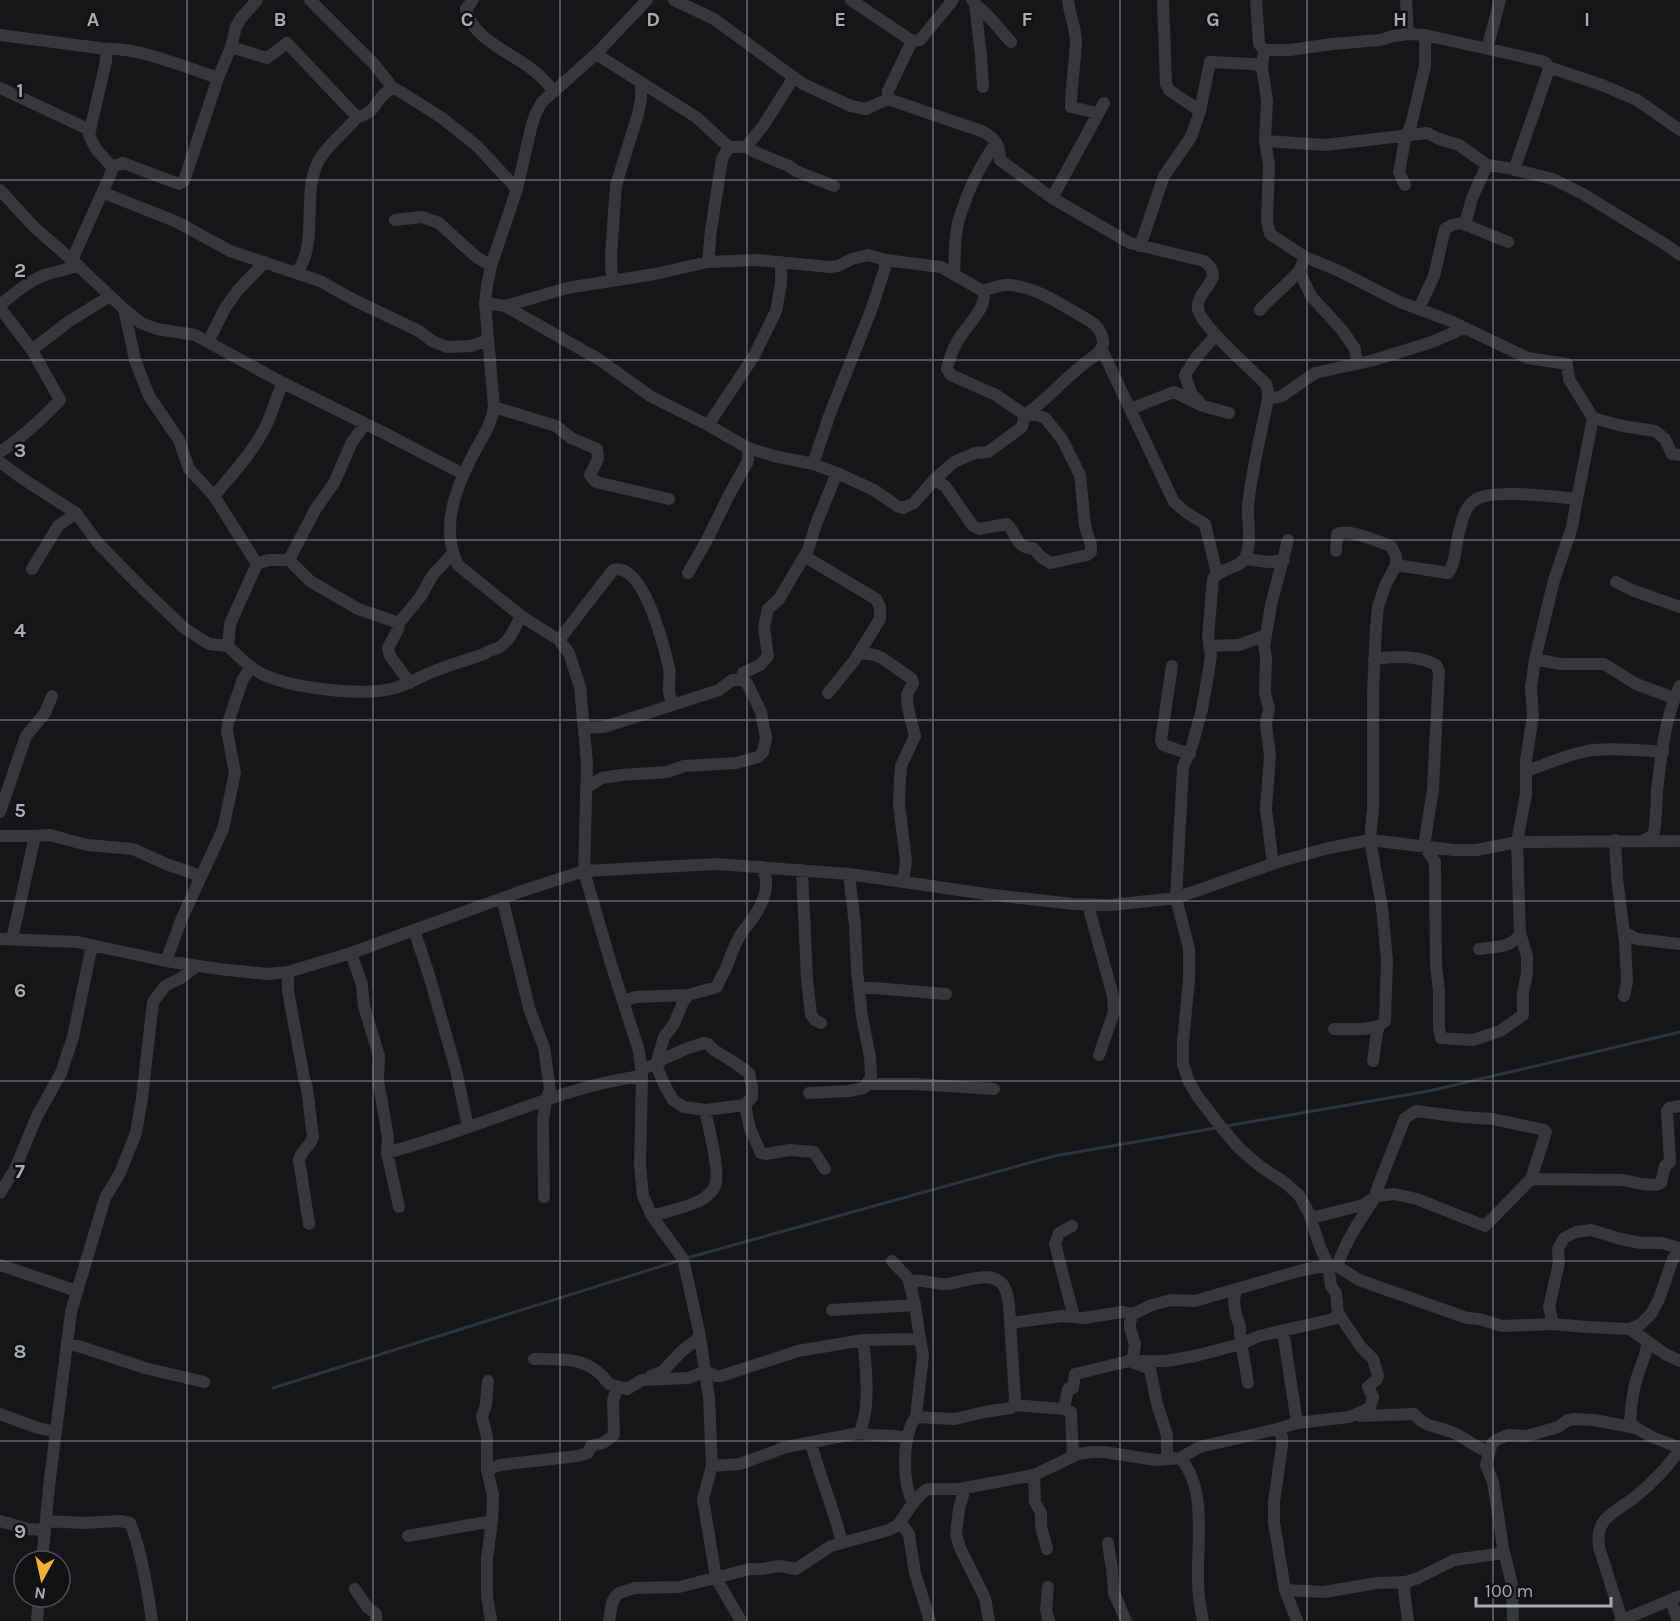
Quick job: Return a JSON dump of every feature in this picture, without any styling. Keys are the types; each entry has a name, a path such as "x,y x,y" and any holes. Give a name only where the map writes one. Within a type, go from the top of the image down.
{"street":[{"path":"112,167 123,163 179,184 182,183 231,47 236,27 257,0"},
{"path":"310,0 374,64 393,88 442,118 477,146 517,189"},
{"path":"473,0 466,9 468,18 481,34 533,70 554,92"},
{"path":"647,0 596,54 542,102 531,124 517,189 491,266 487,286 485,303 493,418 463,474 450,514 448,528 452,554 458,565 521,616 559,640 570,653 580,687 587,763 584,872 639,1051 642,1072 640,1182 643,1196 652,1215 683,1259 700,1337 709,1398 712,1466 703,1499 716,1578 741,1621"},
{"path":"674,0 714,19 803,84 851,106 866,109 888,99 984,132 996,143 1000,152 1000,160 1052,198 1120,238 1140,246 1204,261 1212,267 1214,273 1212,279 1198,302 1199,315 1266,384 1268,391 1252,474 1248,518 1250,536 1245,559"},
{"path":"851,0 912,41 920,39 953,0"},
{"path":"1052,198 1100,108 1071,107 1076,39 1068,0"},
{"path":"1163,0 1166,84 1169,90 1200,111"},
{"path":"1256,0 1259,44 1264,50 1262,67 1267,101 1265,141 1269,164 1268,221 1270,234 1305,257 1400,302 1419,308 1528,358 1567,364 1569,379 1593,418 1572,527 1554,580 1531,688 1533,716 1526,760 1526,794 1516,842 1520,933 1527,956 1523,1015 1500,1031 1473,1041 1441,1038 1439,1028 1436,966 1436,862 1424,846 1433,789 1439,671 1436,664 1429,660 1386,656 1374,660"},
{"path":"1406,0 1408,34"},
{"path":"1487,49 1500,0"},
{"path":"974,2 988,14 1011,42"},
{"path":"974,2 983,87"},
{"path":"1264,50 1290,50 1380,40 1408,34 1425,35 1542,61 1548,67 1602,85 1637,100 1680,130"},
{"path":"1405,185 1399,172 1406,135 1411,124 1425,66 1425,35"},
{"path":"1,38 114,48 150,56 218,78"},
{"path":"888,99 888,91 912,41"},
{"path":"231,47 267,57 287,43 357,117"},
{"path":"0,452 19,440 60,400 32,350 0,306 20,289 45,275 63,271 75,262 104,193 112,167 92,143 89,135 106,61 106,49"},
{"path":"596,54 696,117 729,147 746,147 834,186"},
{"path":"1140,246 1164,176 1191,137 1200,111 1210,62 1253,64 1262,67"},
{"path":"1514,170 1548,67"},
{"path":"746,147 763,126 794,78"},
{"path":"612,281 611,255 616,185 638,114 641,83"},
{"path":"0,88 90,130"},
{"path":"296,273 301,267 307,250 309,197 318,163 357,117 369,113 388,90 393,88"},
{"path":"1265,141 1325,146 1427,133 1460,145 1487,165 1553,179 1583,194 1680,255"},
{"path":"954,274 958,225 963,209 981,164 996,143"},
{"path":"708,262 722,159 729,147"},
{"path":"1465,225 1472,198 1487,165"},
{"path":"0,190 34,227 141,323 157,329 195,335 283,383 463,474"},
{"path":"104,193 177,222 230,251 320,281 447,347 471,346 488,340"},
{"path":"395,220 422,217 439,223 475,256 491,266"},
{"path":"1419,308 1434,276 1445,229 1461,223 1508,242"},
{"path":"505,306 567,288 708,262 757,260 830,267 868,255 885,260 941,267 983,291 1000,285 1028,289 1094,324 1101,334 1104,341 1102,350 1174,502 1205,524 1217,574"},
{"path":"1260,310 1289,284 1299,271 1305,257"},
{"path":"813,464 831,411 872,308 885,268 885,260"},
{"path":"208,342 225,308 238,290 265,262"},
{"path":"708,425 754,356 776,311 781,284 781,262"},
{"path":"1299,271 1311,296 1342,330 1354,349 1357,364"},
{"path":"934,480 945,486 973,526 976,528 1007,524 1021,546 1033,548 1051,563 1087,555 1091,552 1085,526 1080,475 1062,439 1045,418 1025,415 996,395 951,375 947,369 958,339 978,313 984,297 983,291"},
{"path":"32,350 68,322 110,296"},
{"path":"485,303 505,306 600,360 650,396 748,448 813,464 837,473 874,490 903,508 914,503 954,462 975,453 988,452 1022,427 1025,415 1040,405 1077,369 1102,350"},
{"path":"124,309 135,360 149,396 179,440 189,469 214,496 257,564"},
{"path":"1268,399 1282,396 1316,373 1357,364 1432,342 1464,328"},
{"path":"1203,406 1191,393 1185,375 1216,335"},
{"path":"214,496 248,455 269,419 275,397 283,383"},
{"path":"1130,409 1174,392 1203,406 1229,412"},
{"path":"494,407 556,426 571,438 597,449 598,459 590,475 596,482 669,499"},
{"path":"1593,418 1622,426 1655,430 1665,439 1672,454 1680,455"},
{"path":"289,560 315,510 334,483 352,442 365,424"},
{"path":"688,573 748,461 748,448"},
{"path":"0,462 76,513 98,543 184,628 209,644 228,646 251,667 264,675 302,686 332,691 393,689 498,648 509,639 521,616"},
{"path":"741,680 743,673 760,665 768,656 764,627 768,609 779,599 804,556 837,473"},
{"path":"1396,565 1448,573 1452,569 1462,519 1469,506 1476,499 1484,496 1517,493 1577,499"},
{"path":"32,569 58,526 76,513"},
{"path":"1334,1029 1364,1029 1379,1026 1385,1021 1387,961 1382,907 1370,840 1373,808 1374,660 1377,607 1396,565 1396,556 1391,546 1343,532 1337,534 1336,551"},
{"path":"1273,864 1266,809 1270,757 1266,724 1269,709 1265,693 1264,645 1271,605 1288,540"},
{"path":"410,682 390,656 388,648 399,623 421,596 432,576 452,554"},
{"path":"804,556 876,599 880,607 880,620 859,653 828,693"},
{"path":"1284,560 1269,562 1245,559 1217,574 1213,579 1209,627 1211,655 1204,697 1190,754 1183,767 1176,898 1189,949 1189,980 1183,1042 1183,1064 1189,1082 1198,1097 1239,1148 1299,1195 1311,1218 1320,1247 1333,1265 1359,1280 1467,1318 1502,1326 1553,1324 1630,1329 1641,1324 1651,1314 1659,1299 1673,1259 1680,1248 1662,1243 1641,1243 1621,1239 1591,1230 1576,1232 1564,1238 1558,1249 1559,1263 1550,1307 1553,1324"},
{"path":"228,646 230,624 257,564 268,560 289,560 310,581 358,609 399,623"},
{"path":"559,640 613,570 620,568 627,571 640,586 650,603 670,670 669,692 673,705"},
{"path":"1616,582 1680,607"},
{"path":"1209,646 1239,645 1266,635"},
{"path":"859,653 882,658 912,679 914,683 907,695 915,736 901,766 900,777 899,806 906,861 903,882"},
{"path":"1536,659 1560,664 1604,664 1636,684 1677,692 1669,714 1657,791 1656,825 1653,837 1643,840"},
{"path":"1173,666 1161,740 1163,745 1190,754"},
{"path":"166,961 182,918 223,829 235,772 227,731 228,723 243,679 251,667"},
{"path":"584,728 604,727 720,690 732,680 741,680 747,683 761,712 766,738 763,753 758,757 736,763 684,766 667,772 602,778 586,788"},
{"path":"0,812 26,736 45,713 52,696"},
{"path":"1526,771 1593,750 1663,752"},
{"path":"0,836 50,836 87,845 134,849 166,864 201,876"},
{"path":"34,836 6,939 77,942 166,961 267,974 288,972 351,953 502,898 584,872 717,864 849,874 997,895 1112,905 1176,898 1273,864 1329,848 1370,840 1454,850 1477,850 1516,842 1680,841"},
{"path":"1615,840 1627,982 1624,996"},
{"path":"623,1001 636,996 688,995 717,987 731,952 743,931 748,927 763,897 766,882 762,867"},
{"path":"802,870 811,1015 822,1023"},
{"path":"809,1093 864,1088 870,1077 870,1057 862,1017 849,874"},
{"path":"502,898 530,1011 544,1047 550,1089 543,1121 543,1197"},
{"path":"1088,904 1113,996 1113,1012 1099,1055"},
{"path":"414,930 456,1070 468,1127"},
{"path":"1624,932 1637,939 1680,944"},
{"path":"1479,949 1513,943 1520,933"},
{"path":"0,1193 15,1169 37,1116 61,1073 73,1037 92,945"},
{"path":"351,953 362,985 364,1006 379,1056 378,1080 388,1137 387,1154 399,1208"},
{"path":"43,1549 71,1312 105,1198 120,1173 136,1133 153,1002 165,986 197,966"},
{"path":"288,972 288,991 307,1088 313,1137 299,1160 309,1224"},
{"path":"859,988 946,994"},
{"path":"387,1154 546,1100 642,1072 656,1065 663,1059 704,1043 749,1073 752,1097 745,1105 705,1110 684,1107 673,1100 656,1065 664,1037 674,1024 688,995"},
{"path":"1373,1061 1379,1026"},
{"path":"868,1084 915,1084 994,1089"},
{"path":"745,1105 750,1129 761,1153 790,1150 814,1152 825,1169"},
{"path":"1531,1179 1623,1180 1656,1185 1661,1183 1665,1166 1675,1161 1667,1111 1669,1108 1680,1106"},
{"path":"652,1215 694,1204 714,1188 717,1181 716,1164 705,1110"},
{"path":"1311,1218 1363,1204 1375,1197 1395,1194 1417,1199 1485,1226 1531,1179 1546,1132 1493,1119 1462,1118 1416,1110 1405,1118 1375,1197 1333,1265 1331,1286 1335,1293 1338,1313 1361,1347 1373,1359 1378,1376 1368,1387 1373,1396 1370,1408 1349,1417"},
{"path":"1072,1226 1059,1233 1055,1244 1074,1317"},
{"path":"892,1261 908,1278 923,1355 916,1417 911,1423 907,1438 906,1473 909,1495 913,1503"},
{"path":"0,1265 77,1291"},
{"path":"1010,1323 1062,1316 1084,1318 1122,1312 1134,1314 1161,1302 1195,1301 1299,1271 1333,1265"},
{"path":"911,1290 914,1281 920,1280 944,1285 971,1278 994,1277 1000,1280 1006,1290 1010,1323 1014,1405"},
{"path":"1236,1289 1235,1309 1240,1326 1248,1383"},
{"path":"832,1310 915,1305"},
{"path":"1064,1409 1068,1389 1073,1388 1075,1374 1129,1361 1166,1361 1195,1356 1241,1344 1259,1336 1334,1319 1338,1313"},
{"path":"1129,1361 1133,1357 1135,1344 1130,1328 1134,1314"},
{"path":"1630,1329 1665,1354 1680,1360"},
{"path":"1283,1331 1297,1423"},
{"path":"649,1379 651,1375 662,1372 682,1351 700,1337"},
{"path":"534,1359 572,1360 589,1365 601,1373 609,1384 627,1389 642,1380 689,1378 705,1371 722,1376 798,1351 863,1340 920,1339"},
{"path":"859,1433 865,1410 867,1374 863,1340"},
{"path":"1647,1342 1647,1351 1637,1376 1630,1422 1652,1437 1680,1449 1675,1458 1636,1496 1605,1520 1598,1538 1621,1621 1675,1598 1678,1621"},
{"path":"67,1344 145,1368 204,1382"},
{"path":"1129,1361 1150,1368 1157,1404 1174,1459 1188,1466 1197,1493 1198,1580 1203,1621"},
{"path":"488,1381 486,1404 482,1417 487,1437 487,1470 493,1495 487,1559 487,1596 491,1621"},
{"path":"487,1470 500,1465 588,1453 591,1446 603,1443 614,1435 613,1401 617,1387"},
{"path":"916,1417 955,1419 1011,1408 1014,1405 1064,1409 1071,1412 1073,1457"},
{"path":"0,1414 56,1432"},
{"path":"609,1621 612,1603 619,1593 635,1588 679,1587 750,1569 780,1566 796,1569 831,1546 889,1530 898,1525 922,1492 928,1489 965,1488 1034,1475 1078,1454 1104,1452 1156,1460 1174,1459 1200,1448 1297,1423 1382,1414 1414,1414 1422,1422 1453,1432 1489,1452"},
{"path":"1513,1621 1512,1584 1504,1553 1495,1489 1486,1465 1492,1443 1508,1435 1525,1436 1558,1427 1568,1420 1594,1420 1636,1428"},
{"path":"1277,1429 1282,1437 1282,1444 1274,1502 1274,1522 1286,1590 1297,1621"},
{"path":"712,1466 740,1464 774,1451 830,1437 859,1433 907,1438"},
{"path":"811,1443 842,1543"},
{"path":"1034,1475 1035,1502 1041,1513 1041,1526 1047,1550"},
{"path":"965,1488 958,1509 956,1534 960,1548 985,1598 989,1621"},
{"path":"0,1521 28,1529 46,1525 120,1521 130,1523 136,1536 152,1621"},
{"path":"408,1536 492,1521"},
{"path":"898,1525 905,1528 909,1535 915,1573 930,1621"},
{"path":"1108,1543 1114,1593 1126,1621"},
{"path":"1286,1590 1324,1592 1377,1583 1406,1582 1455,1560 1504,1553"},
{"path":"1406,1582 1404,1590 1408,1621"},
{"path":"1048,1587 1046,1610 1049,1621"},
{"path":"355,1590 376,1614 376,1621"}],"waterway":[{"path":"1226,1126 1429,1091 1680,1032"},
{"path":"687,1258 1054,1156 1216,1128"},
{"path":"273,1388 681,1260"}]}
